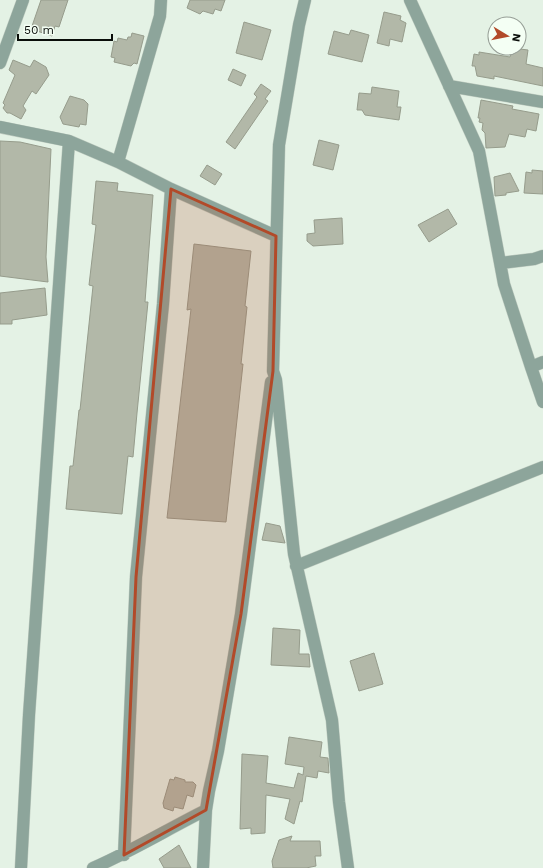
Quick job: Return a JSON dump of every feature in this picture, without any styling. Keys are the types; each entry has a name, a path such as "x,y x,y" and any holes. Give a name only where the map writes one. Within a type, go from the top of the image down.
{"street":[{"path":"0,64 23,0"},
{"path":"118,162 160,16 161,0"},
{"path":"203,868 208,791 218,751 240,614 273,371 279,145 299,25 305,0"},
{"path":"410,0 479,151 506,291 543,402"},
{"path":"448,86 543,102"},
{"path":"0,127 69,141 118,162 171,189 276,236"},
{"path":"21,868 30,700 69,141"},
{"path":"124,855 136,584 163,304 171,189"},
{"path":"501,263 534,259 543,256"},
{"path":"531,366 543,362"},
{"path":"273,371 276,380 296,566 332,720 339,802 348,868"},
{"path":"296,566 543,467"},
{"path":"93,868 124,855 163,831 206,810"}],"highlighted area":[{"path":"171,189 276,236 273,371 241,614 206,810 124,855 136,577"}],"building":[{"path":"41,0 68,0 59,27 55,26 52,36 31,29"},
{"path":"190,0 225,0 221,11 215,9 213,14 203,11 200,14 187,8"},
{"path":"384,12 401,16 400,20 406,23 402,42 390,39 389,46 377,43"},
{"path":"244,22 271,30 262,60 236,53"},
{"path":"351,30 369,35 362,62 328,54 334,31 349,35"},
{"path":"132,33 144,36 137,64 134,63 131,66 114,62 115,58 111,57 114,41 117,42 118,38 127,40 128,37 131,37"},
{"path":"528,50 526,64 543,68 543,86 494,76 494,79 477,76 475,66 472,66 474,54 479,55 479,52 487,53 487,56 527,56"},
{"path":"13,60 30,67 34,60 46,67 49,75 36,94 32,91 23,106 26,110 21,119 7,113 3,108 5,105 3,103 15,75 9,70"},
{"path":"233,69 246,75 241,86 228,80"},
{"path":"261,84 271,91 265,99 268,101 235,149 226,142 257,97 254,94"},
{"path":"372,87 399,91 397,107 401,107 399,120 365,115 362,110 357,110 359,93 371,94"},
{"path":"70,96 84,100 88,104 86,125 80,124 79,127 63,124 60,117"},
{"path":"481,100 513,106 512,109 539,114 536,131 527,129 525,137 509,134 505,147 486,148 485,133 482,130 483,123 479,122 480,118 478,118"},
{"path":"319,140 339,145 333,170 313,165"},
{"path":"0,141 20,142 51,149 46,257 48,282 0,276"},
{"path":"207,165 222,174 215,185 200,176"},
{"path":"532,170 543,171 543,194 524,193 526,172 532,173"},
{"path":"510,173 519,191 506,193 506,195 495,196 494,177"},
{"path":"96,181 118,183 117,191 153,195 145,302 148,302 133,457 128,456 122,514 66,509 70,466 73,466 80,410 93,286 89,285 96,225 92,224"},
{"path":"448,209 457,224 429,242 418,225"},
{"path":"342,218 343,244 313,246 307,241 307,234 315,233 314,220"},
{"path":"194,244 251,251 245,306 247,307 241,364 243,364 226,522 167,518 191,309 187,310"},
{"path":"45,288 47,315 12,320 12,324 0,324 0,293"},
{"path":"266,523 280,526 285,543 262,540"},
{"path":"273,628 300,630 299,654 309,654 310,667 271,665"},
{"path":"374,653 383,684 359,691 350,661"},
{"path":"289,737 322,742 320,757 328,758 329,773 318,771 317,778 306,776 302,802 300,801 294,824 285,819 290,799 266,795 265,833 251,834 251,828 240,829 242,754 268,756 266,783 294,788 298,773 303,775 304,767 285,764"},
{"path":"175,777 185,780 185,782 193,782 196,785 193,797 187,795 183,809 174,807 173,811 164,808 163,803 170,779 174,780"},
{"path":"292,836 290,841 320,841 321,856 315,856 316,866 306,868 273,868 272,861 279,840"},
{"path":"179,845 191,868 164,868 159,859"}]}
